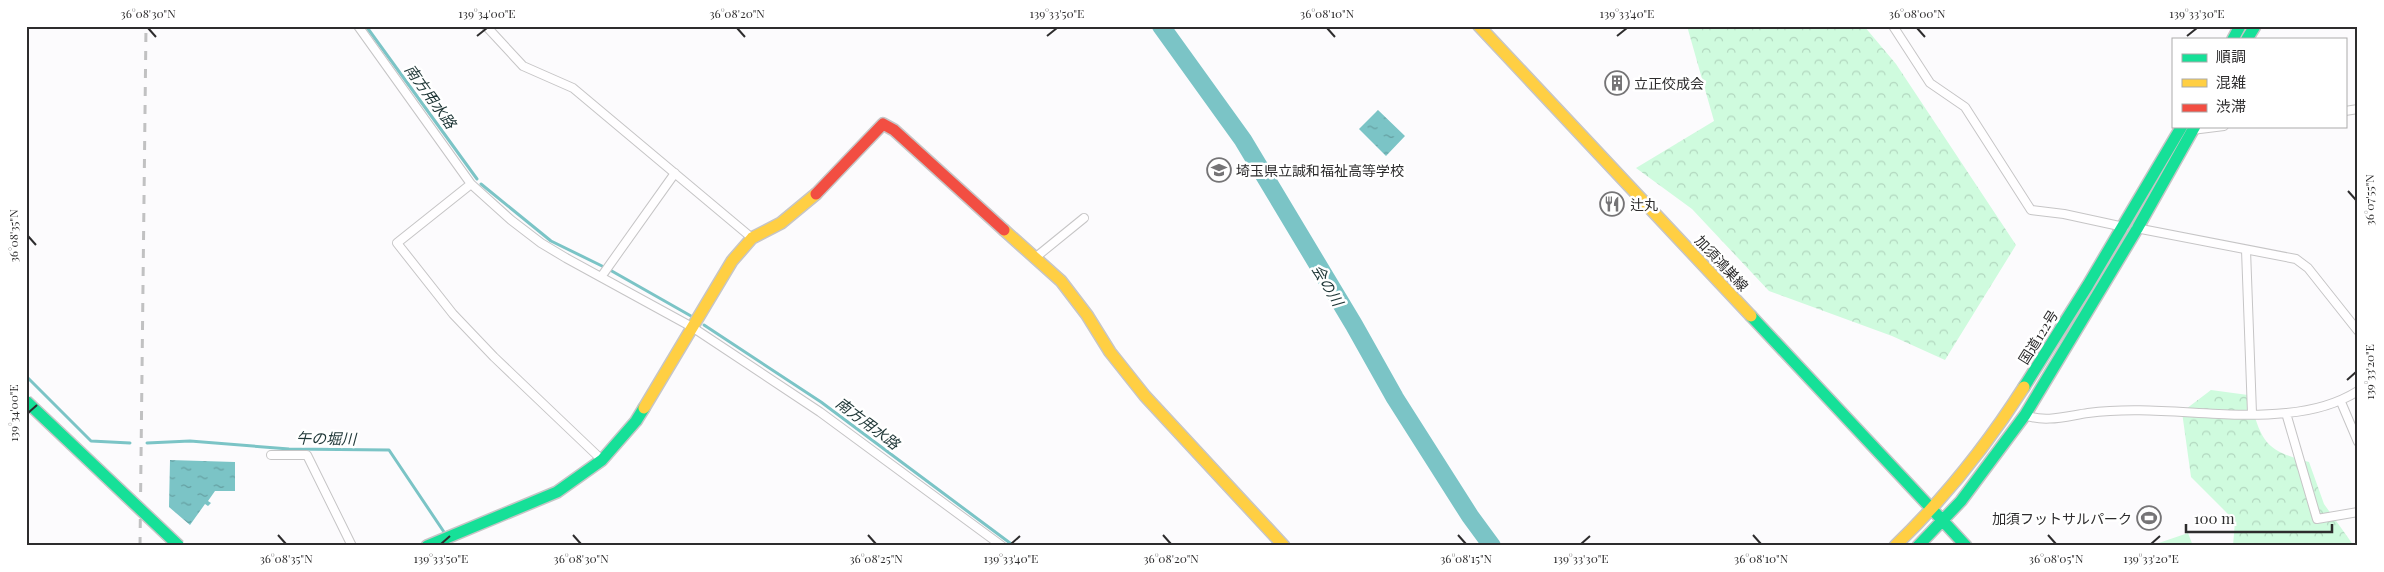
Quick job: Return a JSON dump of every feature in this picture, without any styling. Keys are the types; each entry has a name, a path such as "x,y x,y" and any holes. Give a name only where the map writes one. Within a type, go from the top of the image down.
{"main road":[{"name":"加須鴻巣線","path":"1479,26 1966,546"},
{"path":"2234,38 2240,26"},
{"path":"2249,38 2255,26"},
{"path":"427,546 557,492 602,460 636,421 732,261 752,238 791,216 819,191 883,124 894,130 1061,281 1087,315 1110,352 1145,396 1284,546"},
{"name":"国道122号","path":"1895,546 1970,465 2012,407 2123,227 2190,128"},
{"name":"国道122号","path":"1918,546 1943,521 1982,475 2025,415 2137,229 2190,128"},
{"path":"26,401 179,546"}],"street":[{"path":"358,26 470,184 487,200 541,243 692,327 820,412 1002,546"},
{"path":"486,26 523,66 573,88 752,238"},
{"path":"1893,26 1930,83 1965,107 2031,210 2064,214 2302,262 2358,331"},
{"path":"601,277 676,173"},
{"path":"470,184 398,244 453,314 494,357 602,460"},
{"path":"1036,257 1084,218"},
{"path":"2246,250 2252,413"},
{"path":"2025,415 2038,420 2101,411 2142,409 2286,413 2341,402 2358,392"},
{"path":"2341,402 2358,442"},
{"path":"2286,413 2317,519 2358,512"},
{"path":"271,455 307,455 352,546"}],"green space":[{"path":"1687,26 1864,26 1896,64 2016,245 1945,360 1892,336 1769,291 1692,209 1636,168 1714,121"},
{"path":"2211,390 2248,395 2261,432 2272,447 2281,453 2309,462 2324,504 2354,546 2233,546 2235,521 2191,477 2182,412"},
{"path":"2188,533 2193,546 2150,546"}],"water":[{"path":"1378,110 1405,136 1386,156 1359,129"},
{"path":"170,460 235,462 235,491 215,491 208,501 211,503 208,506 205,504 190,525 169,507"}],"waterway":[{"name":"南方用水路","path":"366,26 477,179"},
{"name":"会の川","path":"1161,26 1243,140 1354,325 1395,398 1470,516 1492,546"},
{"name":"南方用水路","path":"481,184 551,241 602,266"},
{"name":"南方用水路","path":"610,270 691,316"},
{"name":"南方用水路","path":"704,325 821,402 1014,546"},
{"name":"午の堀川","path":"26,376 91,441 130,443"},
{"name":"午の堀川","path":"147,443 190,441 289,449 389,450 446,535"}],"railway":[{"path":"140,546 146,26"}],"traffic: fast":[{"path":"2234,38 2240,26"},
{"path":"2248,38 2255,26"},
{"path":"2024,387 2088,285 2181,128"},
{"path":"1918,546 1961,501 2025,415 2137,229 2194,128"},
{"path":"1751,316 1943,521"},
{"path":"26,401 179,546"},
{"path":"427,546 557,492 602,460 636,421 644,408"},
{"path":"1943,521 1966,546"}],"traffic: slow":[{"path":"1479,26 1751,316"},
{"path":"644,408 732,261 752,238 781,223 816,194"},
{"path":"1004,230 1061,281 1087,315 1110,352 1145,396 1284,546"},
{"path":"1895,546 1948,490 1995,430 2024,387"}],"traffic: jam":[{"path":"816,194 883,124 894,130 1004,230"}],"place":[{"name":"立正佼成会","path":"1617,83"},
{"name":"埼玉県立誠和福祉高等学校","path":"1219,170"},
{"name":"辻丸","path":"1612,204"},
{"name":"加須フットサルパーク","path":"2149,518"}]}
